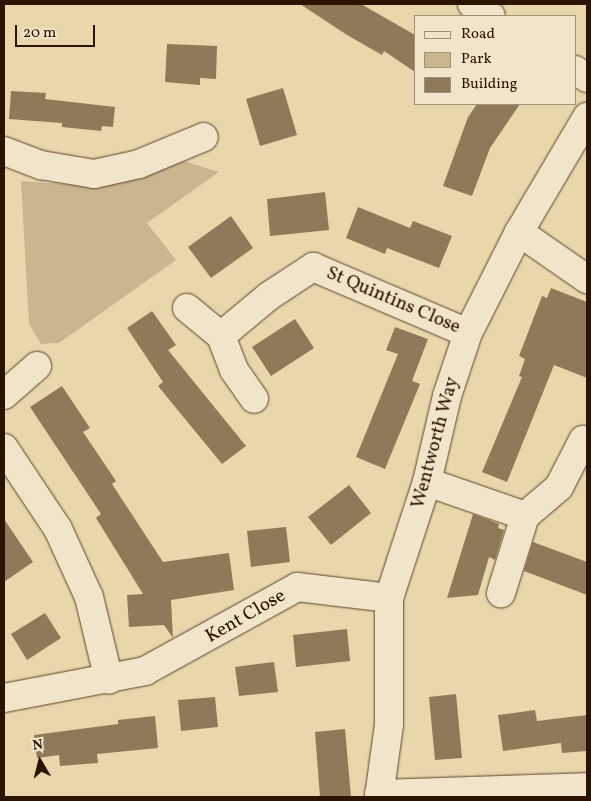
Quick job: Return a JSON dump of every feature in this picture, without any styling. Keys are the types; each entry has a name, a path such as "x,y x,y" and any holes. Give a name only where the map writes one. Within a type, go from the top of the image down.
{"street":[{"path":"472,4 489,15"},
{"path":"576,71 587,78"},
{"name":"Wentworth Way","path":"379,796 389,725 389,598 427,482 447,396 468,333 519,232 587,116"},
{"path":"4,151 41,165 94,174 139,164 204,137"},
{"path":"519,232 587,280"},
{"name":"St Quintins Close","path":"221,336 269,296 313,267 468,333"},
{"path":"187,308 221,336 234,370 254,399"},
{"path":"4,395 36,366"},
{"path":"501,593 525,516 559,487 583,440"},
{"path":"4,448 58,529 89,597 109,680"},
{"path":"427,482 525,516"},
{"name":"Kent Close","path":"4,698 109,680 145,671 297,587 389,598"},
{"path":"379,796 587,787"}],"green space":[{"path":"174,158 219,172 147,223 176,260 59,343 41,344 29,324 21,181 92,186"}],"building":[{"path":"300,4 361,4 414,34 414,71 384,51 382,55 347,35"},
{"path":"167,44 217,46 216,79 200,78 200,85 165,82"},
{"path":"283,88 297,135 260,146 246,99"},
{"path":"11,91 46,93 45,99 115,107 113,127 102,126 101,131 62,127 62,123 9,119"},
{"path":"476,105 519,105 490,148 472,196 443,186 468,117"},
{"path":"325,192 329,230 270,236 267,199"},
{"path":"358,207 410,228 413,221 452,236 439,268 387,248 385,254 346,238"},
{"path":"231,216 253,248 211,278 188,247"},
{"path":"551,288 587,302 587,378 554,365 507,482 482,472 522,377 519,376 525,359 519,356 542,296 547,298"},
{"path":"152,311 176,345 168,350 246,446 222,464 158,386 163,382 127,328"},
{"path":"295,319 314,348 271,376 252,347"},
{"path":"395,327 428,339 412,381 420,384 385,469 356,457 398,354 386,350"},
{"path":"62,386 90,428 83,432 116,481 112,484 163,562 229,553 234,590 171,600 173,638 164,625 129,627 127,595 143,594 96,518 101,514 30,407"},
{"path":"349,485 371,513 331,545 308,517"},
{"path":"473,514 499,524 498,528 504,530 495,560 489,557 478,595 447,598"},
{"path":"4,519 33,562 4,582"},
{"path":"286,527 290,562 251,567 247,531"},
{"path":"533,542 587,562 587,595 524,571"},
{"path":"45,613 61,638 27,660 11,634"},
{"path":"347,629 350,661 296,667 293,635"},
{"path":"274,662 278,692 239,696 235,667"},
{"path":"456,694 462,758 435,760 429,697"},
{"path":"215,697 218,727 181,731 178,700"},
{"path":"535,710 537,721 587,715 587,751 562,753 561,743 503,751 498,715"},
{"path":"155,716 158,748 97,754 98,763 60,766 59,755 37,758 34,735 118,724 118,720"},
{"path":"345,729 351,797 320,797 315,732"}]}
